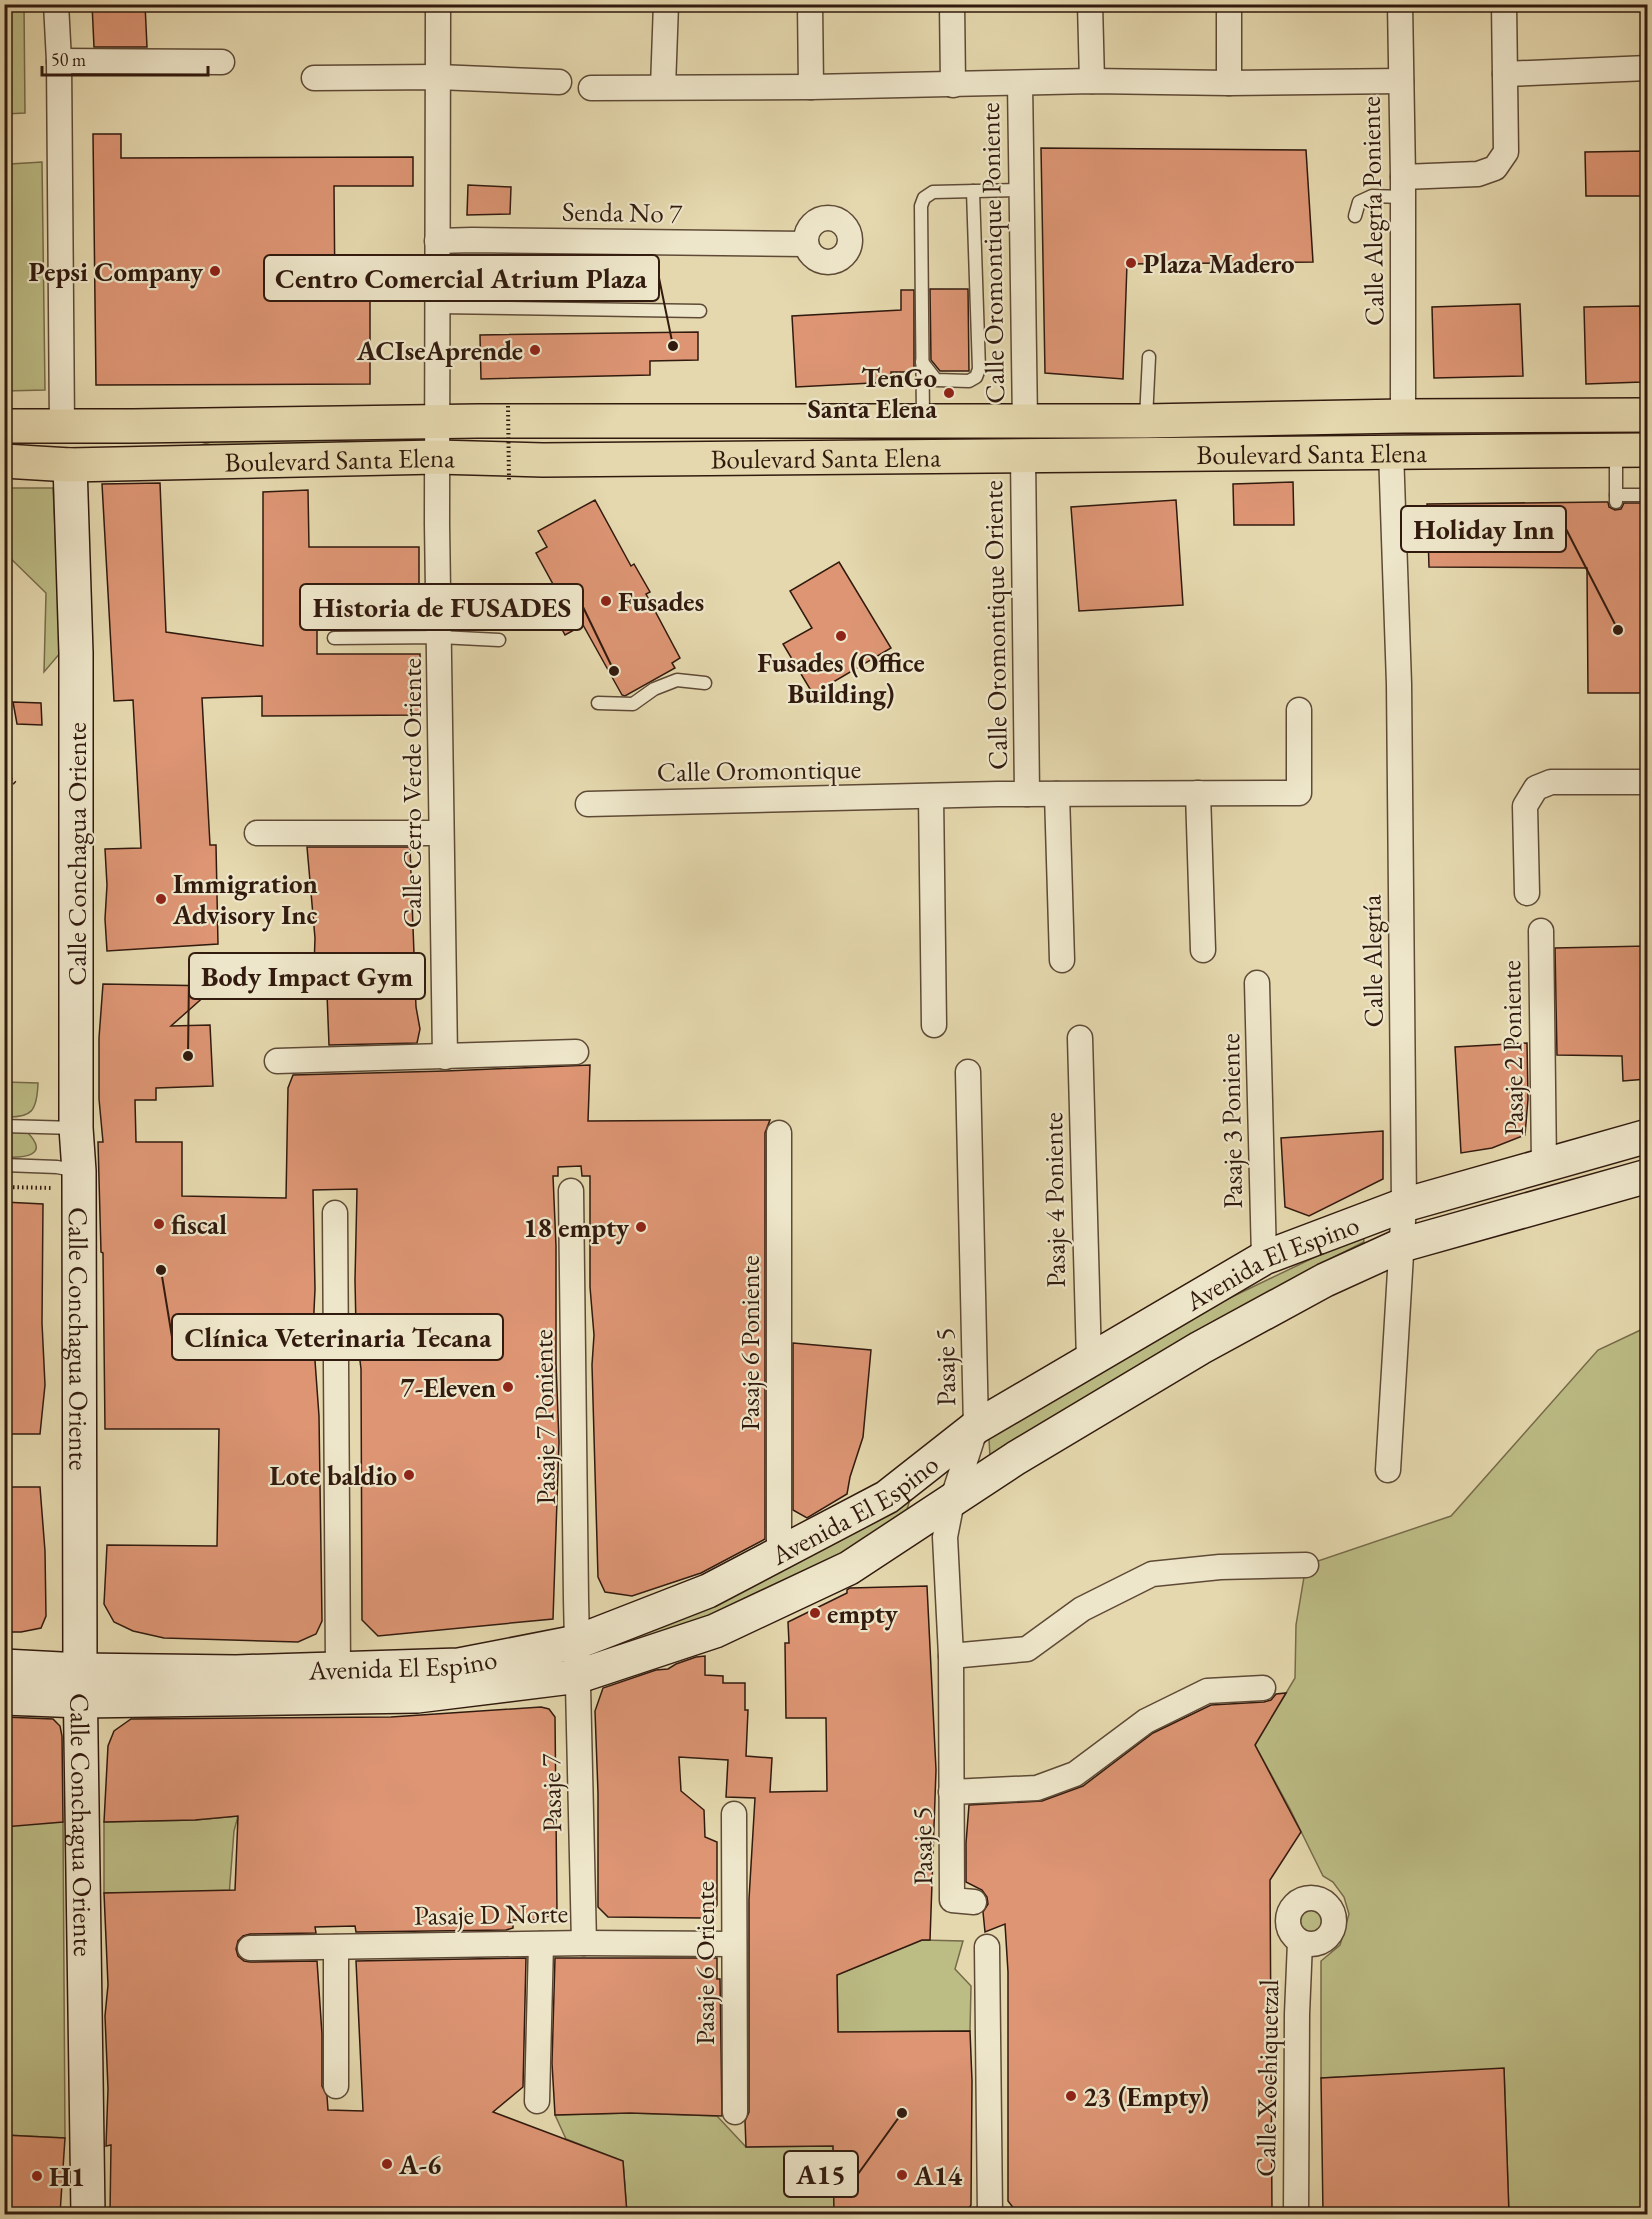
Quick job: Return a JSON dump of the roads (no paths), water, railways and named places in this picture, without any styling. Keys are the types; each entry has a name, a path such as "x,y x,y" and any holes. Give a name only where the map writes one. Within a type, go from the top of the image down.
{"main road":[{"name":"Boulevard Santa Elena","path":"4,426 437,421 1025,422 1647,415"},
{"path":"1283,453 1298,441 1384,439 1401,426 1403,416"},
{"path":"1391,451 1394,444 1406,436 1491,431 1498,429 1510,416"},
{"path":"70,465 74,455 97,443 193,441 217,434 230,424"},
{"path":"4,450 43,451 51,448 59,442 62,426"},
{"name":"Boulevard Santa Elena","path":"4,461 70,465 437,457 555,460 1632,450"},
{"name":"Calle Conchagua Oriente","path":"70,465 76,653 76,1128 79,1181 81,1685 88,2214"},
{"name":"Avenida El Espino","path":"4,1698 81,1685 236,1672 459,1665 577,1642 708,1591 887,1497 976,1427 1264,1258 1404,1205 1647,1136"},
{"name":"Avenida El Espino","path":"4,1666 81,1685 417,1696 579,1676 726,1627 849,1568 1016,1458 1200,1348 1325,1280 1402,1245 1647,1176"}],"street":[{"path":"56,4 59,62 62,426"},
{"name":"Calle Cerro Verde Oriente","path":"438,4 437,457 440,833 445,1057"},
{"path":"663,87 666,4"},
{"path":"810,4 810,87"},
{"path":"952,4 953,85"},
{"path":"1090,4 1092,81"},
{"path":"1229,4 1229,83"},
{"name":"Calle Alegría Poniente","path":"1400,4 1403,416"},
{"path":"1402,187 1478,174 1495,168 1506,152 1504,4"},
{"path":"59,62 222,62"},
{"path":"1505,74 1647,68"},
{"path":"314,78 438,77 559,82"},
{"path":"591,88 810,87 1092,81 1229,83 1401,81"},
{"name":"Calle Oromontique Poniente","path":"1020,83 1025,422"},
{"name":"Senda No 7","path":"437,242 472,240 806,244"},
{"name":"Calle Alegría","path":"1388,1470 1404,1205 1399,684 1391,451"},
{"name":"Calle Oromontique Oriente","path":"1023,456 1027,794"},
{"name":"Calle Oromontique","path":"588,804 1027,794 1299,793 1299,710"},
{"path":"1527,893 1525,806 1536,788 1551,782 1647,782"},
{"path":"1198,793 1203,950"},
{"path":"1057,794 1062,960"},
{"path":"931,796 934,1025"},
{"path":"257,833 440,833"},
{"name":"Pasaje 2 Poniente","path":"1541,931 1544,1164"},
{"name":"Pasaje 3 Poniente","path":"1257,983 1264,1258"},
{"name":"Pasaje 4 Poniente","path":"1080,1038 1089,1361"},
{"path":"277,1061 576,1052"},
{"name":"Pasaje 5","path":"963,1901 951,1792 951,1656 945,1537 952,1501 976,1427 968,1072"},
{"name":"Pasaje 6 Poniente","path":"779,1133 779,1553"},
{"name":"Pasaje 7 Poniente","path":"571,1191 577,1642"},
{"path":"335,1213 338,1668"},
{"path":"951,1656 1027,1649 1082,1610 1152,1574 1220,1567 1306,1565"},
{"name":"Pasaje 7","path":"577,1642 584,1942"},
{"name":"Pasaje 5","path":"951,1792 1037,1788 1075,1774 1146,1721 1207,1690 1263,1688"},
{"name":"Pasaje 6 Oriente","path":"734,1814 735,2112"},
{"name":"Pasaje D Norte","path":"250,1948 584,1942 734,1944"},
{"name":"Calle Xochiquetzal","path":"1296,2214 1297,2014 1300,1942"},
{"path":"537,2101 541,1944"},
{"path":"336,1947 336,2086"},
{"path":"987,1947 990,2214"}],"lane":[{"path":"1355,216 1359,202 1402,187"},
{"path":"923,422 921,206 924,198 933,192 1021,190"},
{"path":"921,361 936,380 969,381 976,377 979,369 973,191"},
{"path":"438,307 700,311"},
{"path":"1146,421 1149,357"},
{"path":"1632,450 1616,499 1647,495"},
{"path":"334,638 440,637 499,640"},
{"path":"598,703 633,704 654,689 677,680 705,683"},
{"path":"4,1126 76,1128"},
{"path":"4,1165 57,1167 79,1181"}],"place":[{"name":"Plaza Madero","path":"1131,263"},
{"name":"Pepsi Company","path":"215,271"},
{"name":"Centro Comercial Atrium Plaza","path":"673,346"},
{"name":"ACIseAprende","path":"535,350"},
{"name":"TenGo Santa Elena","path":"949,393"},
{"name":"Fusades","path":"606,601"},
{"name":"Holiday Inn","path":"1618,630"},
{"name":"Fusades (Office Building)","path":"841,636"},
{"name":"Historia de FUSADES","path":"614,671"},
{"name":"Immigration Advisory Inc","path":"161,899"},
{"name":"Body Impact Gym","path":"188,1056"},
{"name":"fiscal","path":"159,1224"},
{"name":"18 empty","path":"641,1227"},
{"name":"Clínica Veterinaria Tecana","path":"161,1270"},
{"name":"7-Eleven","path":"508,1387"},
{"name":"Lote baldio","path":"409,1475"},
{"name":"empty","path":"815,1613"},
{"name":"23 (Empty)","path":"1071,2096"},
{"name":"A15","path":"902,2113"},
{"name":"A-6","path":"387,2164"},
{"name":"A14","path":"902,2175"},
{"name":"H1","path":"37,2176"}]}
